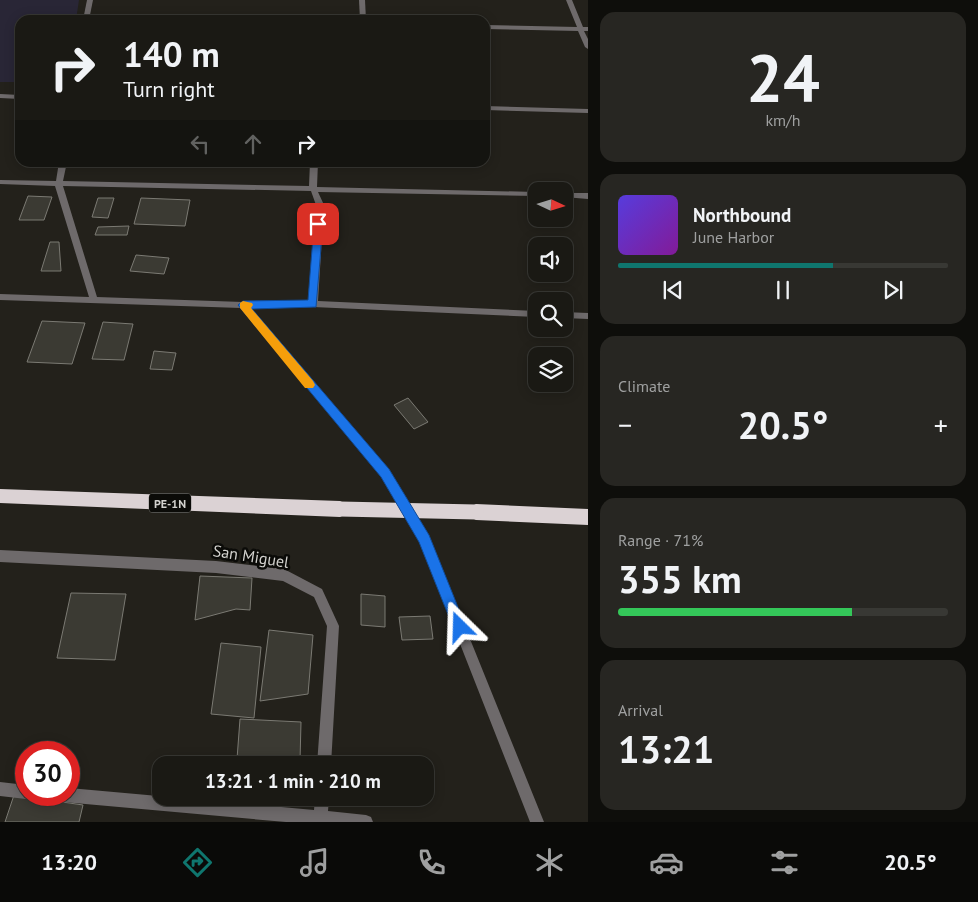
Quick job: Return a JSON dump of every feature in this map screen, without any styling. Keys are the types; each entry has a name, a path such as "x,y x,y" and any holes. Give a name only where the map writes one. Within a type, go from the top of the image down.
{"highway":[{"name":"PE-1N","path":"0,496 588,517"}],"street":[{"path":"87,15 90,0"},
{"path":"362,0 363,15"},
{"path":"569,0 588,47"},
{"path":"490,27 588,29"},
{"path":"0,96 15,97"},
{"path":"490,108 588,111"},
{"path":"62,167 59,185 94,300"},
{"path":"313,304 320,205 313,188 314,167"},
{"path":"0,182 59,185 313,188 528,194"},
{"path":"573,195 588,196"},
{"path":"0,297 243,305 313,304 528,314"},
{"path":"243,305 385,473 424,539 537,822"},
{"path":"573,315 588,316"},
{"name":"San Miguel","path":"0,556 216,567 284,576 318,593 333,626 325,756"},
{"path":"0,790 15,791"},
{"path":"80,797 320,820 366,822"},
{"path":"320,820 321,806"}],"shaded area":[{"path":"0,0 79,0 77,15 15,15 15,82 0,82"}],"building":[{"path":"28,196 52,197 44,220 19,220"},
{"path":"98,198 114,198 108,218 92,217"},
{"path":"141,198 190,200 185,226 134,224"},
{"path":"129,226 127,235 95,235 98,227"},
{"path":"50,242 59,242 61,271 41,271"},
{"path":"136,255 169,258 164,274 130,271"},
{"path":"42,321 85,323 72,364 27,362"},
{"path":"103,322 133,324 124,360 92,359"},
{"path":"154,351 176,353 172,370 150,369"},
{"path":"408,398 428,422 414,429 394,405"},
{"path":"200,576 252,578 250,610 236,609 195,620"},
{"path":"71,593 126,594 115,660 57,658"},
{"path":"361,594 385,596 385,627 361,625"},
{"path":"430,616 433,639 402,640 399,617"},
{"path":"269,630 313,635 308,694 260,701"},
{"path":"221,643 261,647 254,718 211,714"},
{"path":"240,719 301,722 300,756 237,756"},
{"path":"14,795 15,806 83,805 79,822 5,822"}],"slow traffic":[{"path":"248,305 243,305 309,385"}],"route":[{"path":"318,224 313,304 243,305 385,473 424,539 460,627"}]}
